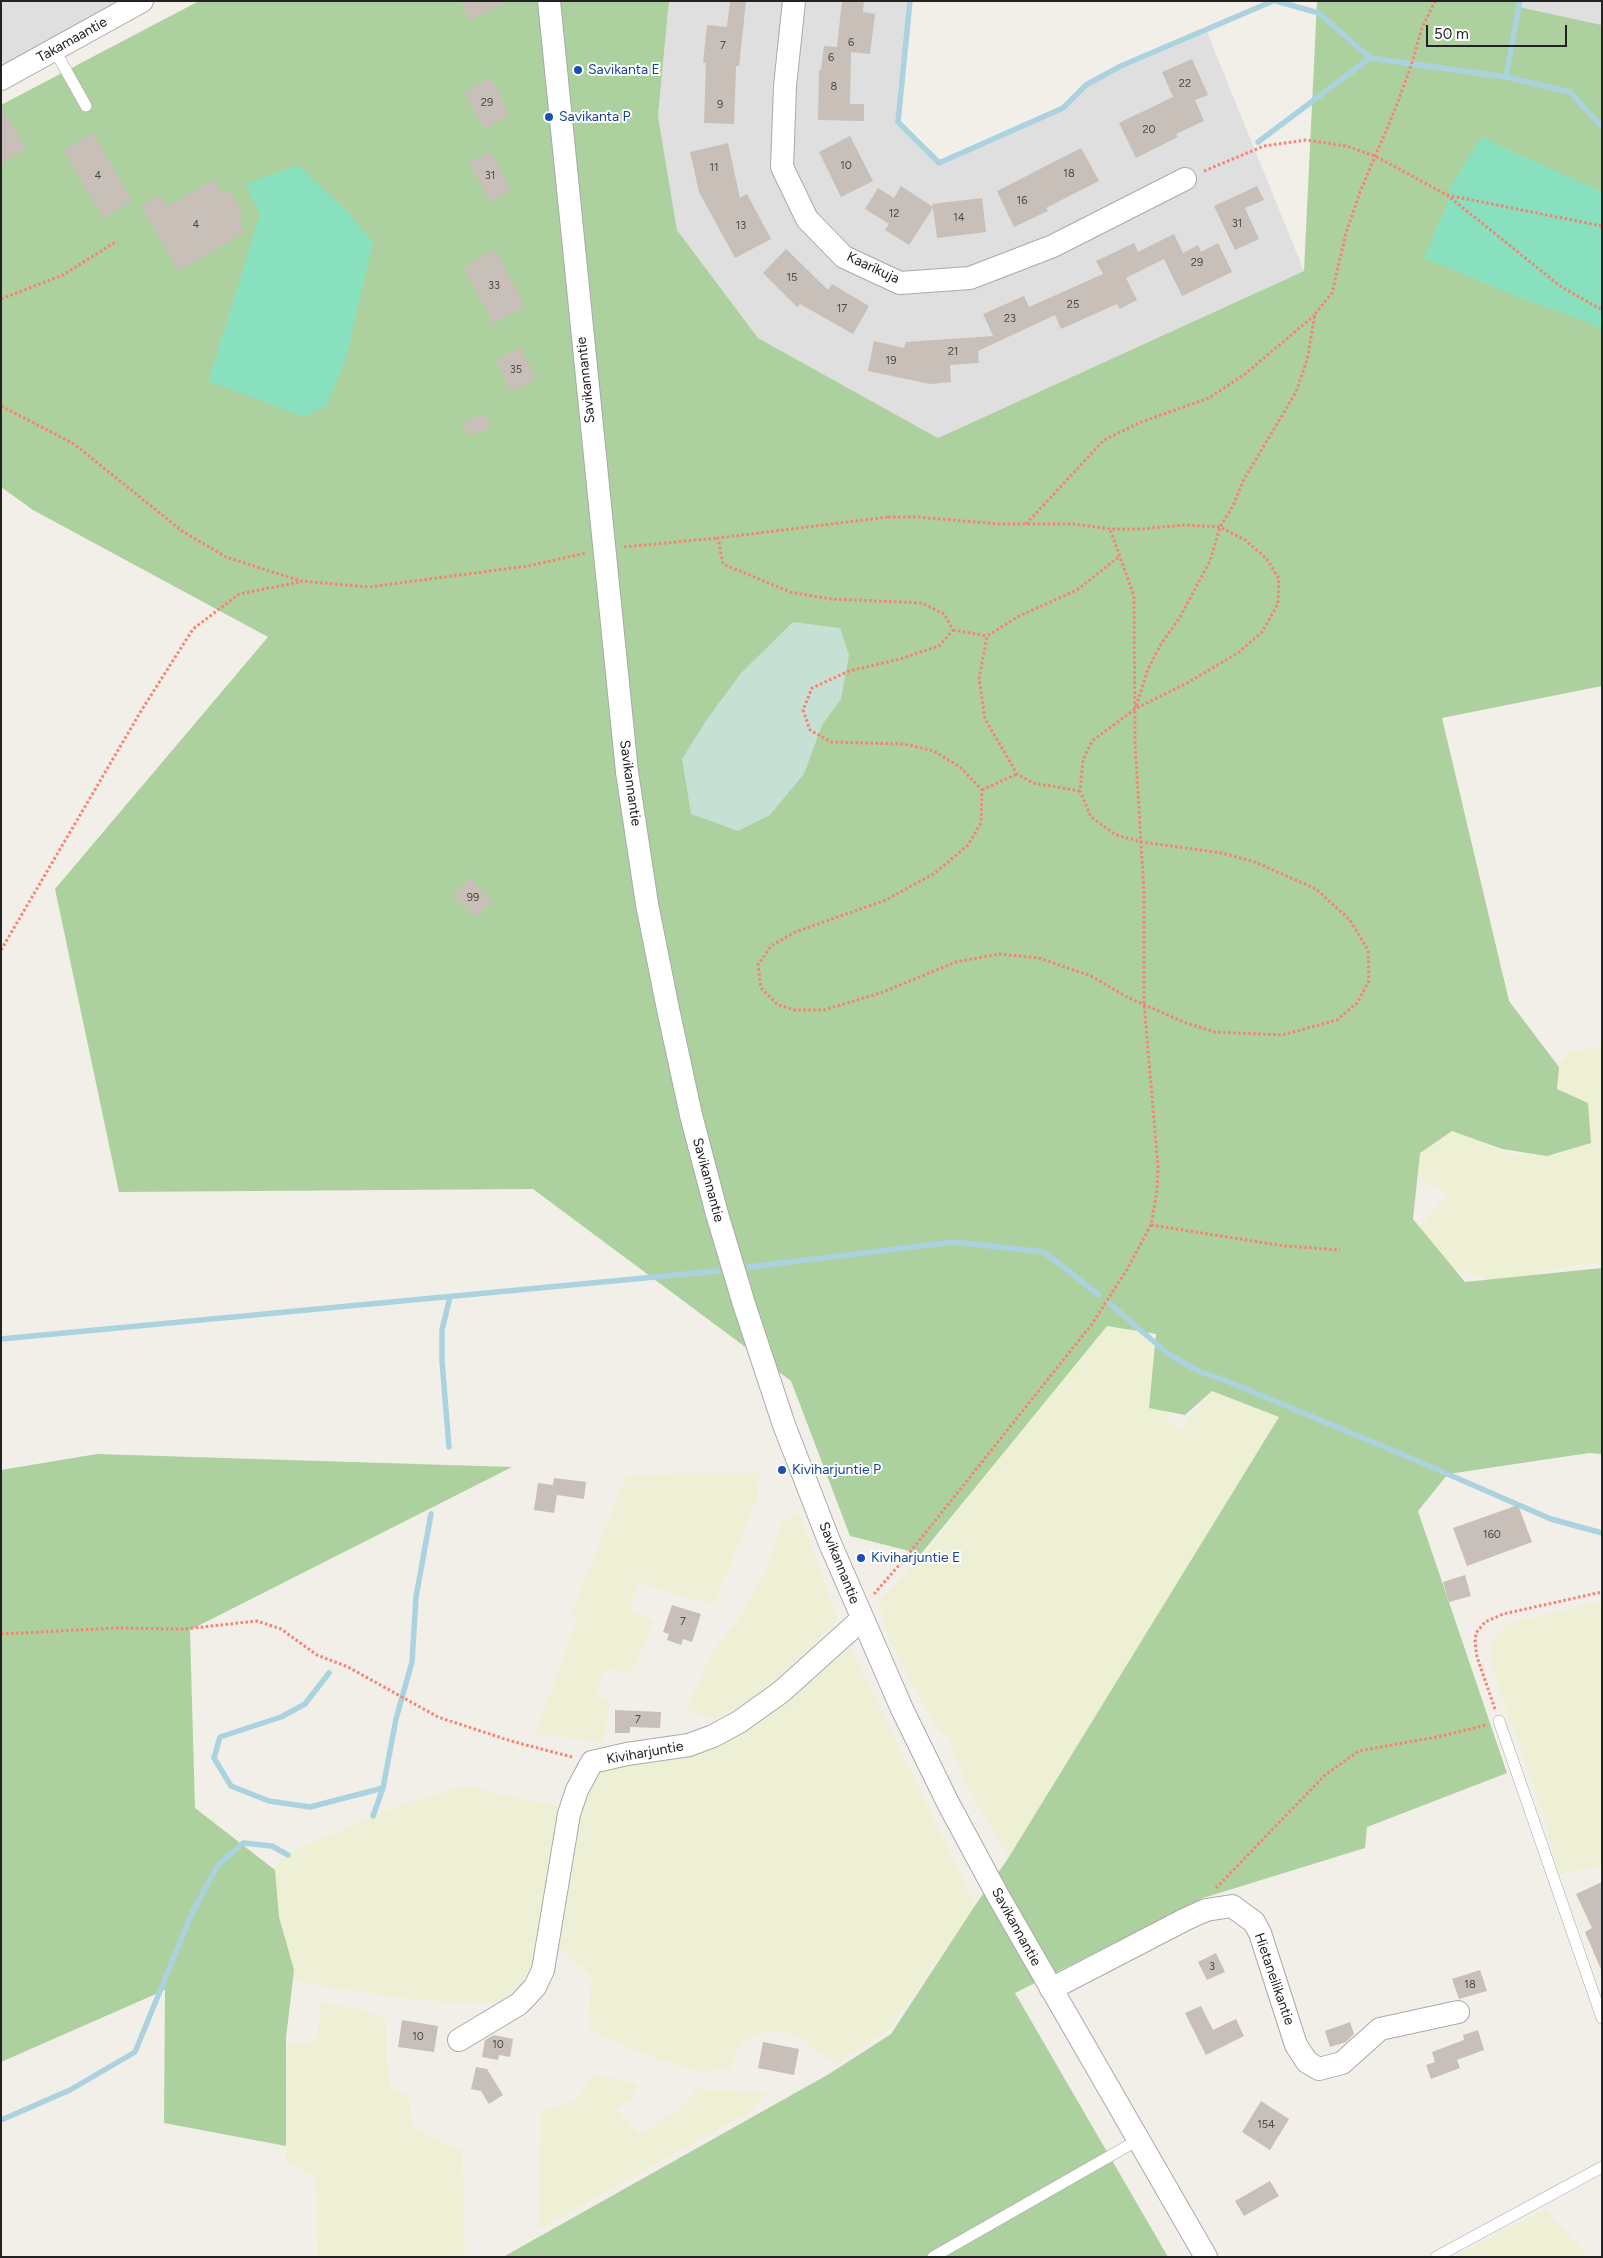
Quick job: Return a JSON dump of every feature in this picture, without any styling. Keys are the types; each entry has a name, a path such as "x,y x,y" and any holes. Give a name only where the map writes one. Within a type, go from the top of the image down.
{"street":[{"name":"Takamaantie","path":"1,78 142,1"},
{"name":"Savikannantie","path":"549,1 627,772 643,876 691,1116 744,1304 784,1425 860,1614 902,1708 948,1803 1051,1989 1206,2257"},
{"name":"Kaarikuja","path":"794,1 785,86 782,166 807,219 844,257 900,283 970,278 1053,246 1185,179"},
{"name":"Kiviharjuntie","path":"459,2040 519,2004 534,1987 543,1970 569,1814 577,1790 592,1762 627,1754 689,1745 722,1732 780,1692 860,1614"},
{"name":"Hietaneilikantie","path":"1051,1989 1186,1919 1206,1910 1232,1906 1254,1922 1260,1934 1296,2045 1307,2062 1320,2069 1342,2063 1380,2029 1458,2012"}],"lane":[{"path":"54,50 86,106"},
{"path":"1499,1721 1602,2018"},
{"path":"933,2257 1138,2140"},
{"path":"1436,2257 1602,2167"}],"path":[{"path":"1026,524 1104,440 1140,422 1209,398 1245,374 1316,314 1332,293 1346,233 1411,66 1422,28 1435,1"},
{"path":"1185,179 1264,146 1306,140 1346,146 1375,156 1447,195 1560,286 1602,310"},
{"path":"1447,195 1602,226"},
{"path":"1,299 64,275 117,241"},
{"path":"1135,709 1148,669 1160,644 1180,617 1210,561 1220,528 1233,506 1243,481 1296,392 1307,360 1316,314"},
{"path":"1,406 74,444 182,531 226,557 301,581 370,587 528,566 603,549 718,538 888,517 918,517 999,524 1074,524 1110,529 1142,529 1184,525 1220,528 1246,540 1267,559 1279,579 1278,604 1262,632 1238,653 1187,683 1135,709 1092,741 1083,760 1080,791 1091,817 1116,835 1142,842 1230,856 1255,862 1316,889 1350,920 1368,950 1370,981 1357,1003 1338,1020 1282,1035 1215,1032 1186,1023 1127,997 1091,976 1039,958 999,954 956,962 883,992 824,1010 795,1010 778,1004 761,988 758,965 771,946 795,932 886,900 935,873 968,846 981,823 982,790 960,767 934,751 904,744 831,742 810,730 803,710 812,688 849,671 900,659 939,646 953,630"},
{"path":"860,1614 1092,1324 1126,1271 1151,1225 1157,1191 1158,1167 1144,1003 1142,842 1135,709 1134,596 1110,529"},
{"path":"718,538 723,564 790,592 831,599 922,603 944,614 953,630"},
{"path":"953,630 987,636 1019,616 1077,590 1120,556"},
{"path":"1,950 142,711 193,629 239,594 301,581"},
{"path":"987,636 980,679 985,719 1017,774 1033,783 1080,791"},
{"path":"982,790 1017,774"},
{"path":"1151,1225 1285,1246 1340,1250"},
{"path":"1214,1890 1325,1776 1359,1751 1442,1736 1499,1721 1477,1657 1476,1633 1485,1622 1503,1614 1602,1592"},
{"path":"1,1634 116,1628 184,1629 257,1621 281,1629 316,1655 348,1667 438,1717 511,1741 592,1762"}],"shaded area":[{"path":"1,1 122,1 1,66"},
{"path":"669,1 911,1 900,122 942,161 1064,105 1089,83 1207,32 1304,271 938,438 758,338 677,230 658,116"},
{"path":"1520,1 1602,1 1602,25 1518,7"}],"green space":[{"path":"199,1 669,1 658,116 677,230 758,338 938,438 1304,271 1317,1 1520,1 1519,7 1602,25 1602,686 1442,718 1509,1001 1559,1067 1557,1089 1588,1103 1591,1143 1547,1156 1502,1149 1452,1131 1420,1153 1413,1219 1465,1282 1602,1268 1602,1454 1589,1453 1448,1474 1418,1511 1507,1773 1367,1827 1365,1848 1203,1898 1015,1993 1168,2257 503,2257 829,2074 891,2034 1007,1860 1279,1417 1212,1391 1185,1415 1149,1408 1156,1334 1107,1326 921,1554 850,1536 791,1381 533,1189 119,1192 55,889 268,637 33,510 1,487 1,105"},
{"path":"1481,137 1602,192 1602,330 1578,318 1528,301 1424,258 1446,206 1450,188"},
{"path":"298,165 350,214 373,242 345,362 326,406 304,417 208,381 260,215 246,184"},
{"path":"793,622 840,628 849,655 841,699 822,725 804,774 770,815 738,831 691,814 682,759 707,719 742,672"},
{"path":"1602,1046 1602,1263 1574,1265 1502,1283 1452,1268 1409,1241 1447,1193 1411,1173 1438,1103 1485,1122 1483,1145 1516,1155 1549,1149 1582,1113 1547,1077 1571,1051"},
{"path":"1118,1311 1167,1353 1178,1360 1167,1419 1179,1431 1222,1379 1289,1407 1009,1857 966,1785 950,1740 936,1727 887,1637 879,1601 933,1544 1055,1380"},
{"path":"97,1454 512,1467 190,1630 195,1808 275,1870 279,1917 294,1970 286,2038 286,2146 164,2123 165,1990 1,2062 1,1470"},
{"path":"683,1473 759,1473 758,1497 713,1605 638,1582 629,1609 654,1621 631,1673 605,1669 596,1698 610,1701 604,1742 536,1734 577,1617 571,1615 626,1476"},
{"path":"799,1513 838,1619 816,1643 756,1695 716,1720 686,1710 714,1648 737,1622 764,1574 781,1523"},
{"path":"1602,1601 1602,1865 1559,1875 1546,1823 1492,1668 1492,1640 1506,1624"},
{"path":"851,1648 976,1906 889,2030 836,2064 792,2033 767,2031 740,2042 731,2070 698,2071 645,2055 589,2029 591,1974 558,1948 569,1858 582,1799 595,1771 780,1705"},
{"path":"466,1785 497,1794 562,1807 530,1981 514,2002 460,2003 412,1999 325,1987 284,1977 269,1884 278,1861 298,1849 394,1807"},
{"path":"320,2003 357,2008 386,2020 386,2058 391,2089 409,2096 412,2127 462,2151 465,2257 318,2257 316,2177 286,2163 287,2045 317,2041"},
{"path":"592,2074 638,2084 630,2101 616,2109 640,2135 678,2109 697,2089 767,2092 753,2110 539,2229 541,2112 578,2100"},
{"path":"1545,2209 1590,2257 1454,2257"}],"building":[{"path":"460,1 507,1 470,21"},
{"path":"730,1 746,1 739,66 736,66 734,124 704,123 706,63 703,63 707,25 727,27"},
{"path":"842,1 864,1 863,12 875,14 870,54 851,52 850,104 864,104 864,121 818,120 819,70 821,70 824,46 837,47"},
{"path":"1192,59 1208,95 1195,100 1204,121 1176,134 1178,137 1136,158 1119,123 1173,97 1162,72"},
{"path":"491,78 510,115 484,129 464,92"},
{"path":"1,107 26,149 1,164"},
{"path":"93,133 132,201 103,218 63,150"},
{"path":"850,136 873,181 841,197 819,152"},
{"path":"728,143 740,198 747,194 771,239 735,258 699,192 690,152"},
{"path":"1081,148 1099,181 1046,208 1048,211 1014,227 997,191"},
{"path":"491,151 511,190 490,202 469,163"},
{"path":"214,179 222,194 229,190 244,215 237,219 245,232 178,271 141,206 160,195 167,207"},
{"path":"901,186 933,207 932,204 982,198 986,232 937,238 933,208 909,245 885,230 889,224 865,209 878,188 894,198"},
{"path":"1257,186 1264,200 1245,208 1259,239 1235,250 1214,206"},
{"path":"1174,234 1183,253 1198,245 1201,252 1218,243 1232,272 1182,296 1164,259 1126,278 1137,300 1120,309 1117,304 1061,329 1055,315 978,351 979,363 950,365 951,382 930,384 868,371 874,341 904,348 906,342 993,336 983,314 1024,296 1029,307 1103,274 1096,261 1134,243 1138,252"},
{"path":"495,249 525,306 493,324 463,267"},
{"path":"786,249 828,290 832,284 869,306 853,334 800,304 797,307 763,273"},
{"path":"520,347 537,378 512,392 495,361"},
{"path":"485,414 490,428 467,436 462,422"},
{"path":"470,878 493,901 476,918 453,895"},
{"path":"554,1478 586,1482 584,1499 557,1495 554,1513 534,1510 538,1483 553,1485"},
{"path":"1518,1505 1532,1542 1467,1566 1453,1528"},
{"path":"1465,1575 1471,1596 1449,1602 1443,1582"},
{"path":"672,1605 701,1614 692,1642 683,1639 681,1645 667,1640 669,1634 663,1632"},
{"path":"615,1710 661,1712 660,1728 630,1727 630,1733 615,1733"},
{"path":"1602,1882 1602,1972 1585,1932 1592,1928 1576,1894"},
{"path":"1216,1953 1225,1972 1207,1980 1198,1962"},
{"path":"1480,1970 1487,1991 1459,1999 1452,1979"},
{"path":"1201,2006 1213,2030 1236,2019 1244,2036 1206,2055 1185,2013"},
{"path":"402,2020 438,2026 434,2052 398,2047"},
{"path":"1350,2022 1354,2034 1346,2042 1330,2047 1325,2031"},
{"path":"1478,2030 1484,2050 1457,2060 1460,2068 1431,2079 1426,2065 1435,2062 1432,2052 1464,2040 1463,2035"},
{"path":"494,2035 513,2039 510,2057 499,2055 498,2060 482,2057 485,2040"},
{"path":"763,2042 799,2049 794,2075 758,2068"},
{"path":"476,2067 487,2069 503,2095 489,2104 481,2091 471,2089"},
{"path":"1261,2101 1289,2119 1270,2150 1242,2132"},
{"path":"1270,2181 1279,2196 1244,2216 1235,2201"}],"waterway":[{"path":"910,1 898,122 939,163 1063,108 1086,85 1121,66 1273,1"},
{"path":"1276,1 1319,13 1370,58 1506,77 1570,92 1602,127"},
{"path":"1506,77 1520,1"},
{"path":"1258,142 1370,58"},
{"path":"749,1267 954,1242 1044,1252 1099,1295"},
{"path":"1,1339 718,1271"},
{"path":"449,1447 442,1361 442,1330 450,1297"},
{"path":"1108,1302 1167,1353 1200,1372 1222,1379 1406,1456 1551,1519 1602,1533"},
{"path":"373,1816 383,1788 396,1719 412,1662 416,1597 431,1514"},
{"path":"329,1673 305,1704 281,1717 220,1737 214,1758 231,1786 269,1801 310,1807 383,1788"},
{"path":"1,2120 70,2090 135,2052 192,1913 218,1865 243,1843 272,1846 288,1855"}],"place":[{"name":"Savikanta E","path":"578,70"},
{"name":"Savikanta P","path":"549,117"},
{"name":"Kiviharjuntie P","path":"782,1470"},
{"name":"Kiviharjuntie E","path":"861,1558"}]}
